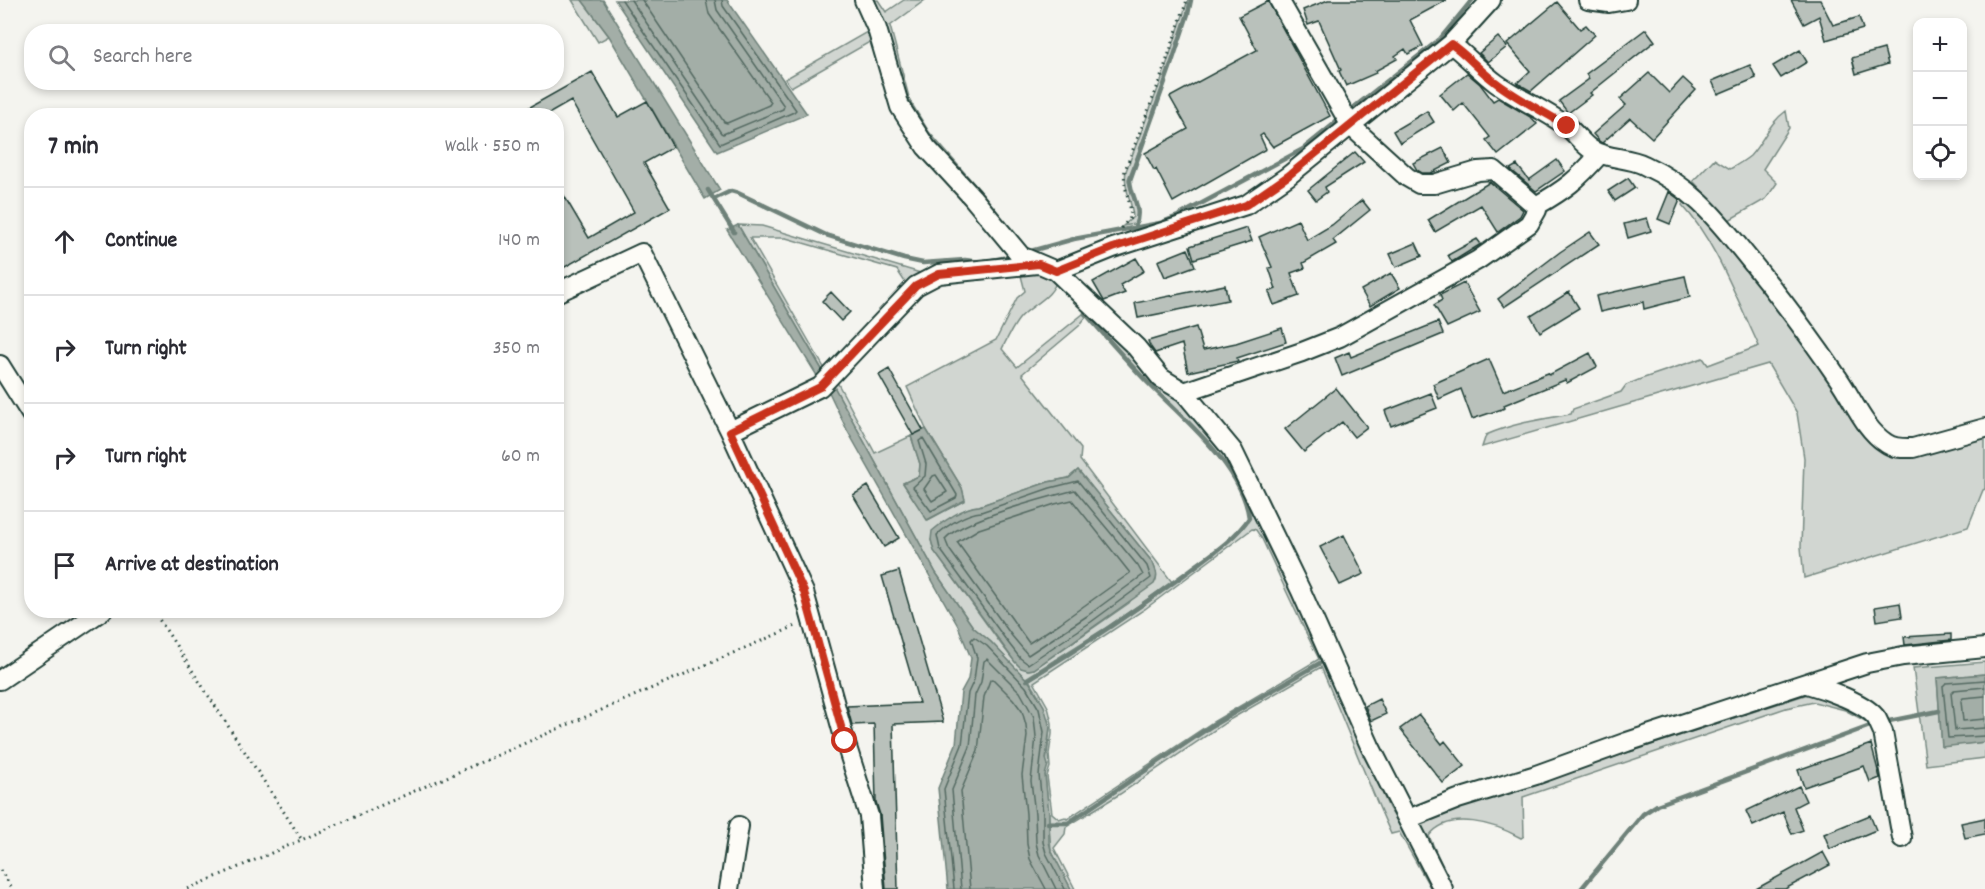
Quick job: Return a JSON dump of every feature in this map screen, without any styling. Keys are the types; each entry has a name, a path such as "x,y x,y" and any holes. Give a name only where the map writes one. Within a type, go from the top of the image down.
{"street":[{"path":"864,0 877,29 900,107 916,135 1021,256 1056,271 1136,347 1161,378 1184,392 1222,437 1242,468 1301,591 1370,746 1443,889"},
{"path":"1184,392 1340,337 1478,260 1529,224 1537,210 1536,206 1494,170 1478,171 1434,184 1419,184 1407,177 1351,126 1279,0"},
{"path":"1056,271 1113,248 1246,205 1288,176 1451,44 1490,0"},
{"path":"1588,0 1609,3 1626,0"},
{"path":"1451,44 1520,100 1567,126 1589,148 1600,154 1644,164 1678,183 1693,195 1767,281 1839,379 1864,419 1877,436 1888,445 1913,448 1985,428"},
{"path":"1536,206 1578,179 1600,154"},
{"path":"564,289 642,253 730,431 804,592 845,741 870,816 874,889"},
{"path":"730,431 820,387 916,286 939,274 1039,264"},
{"path":"0,365 24,403"},
{"path":"0,681 91,618"},
{"path":"1408,819 1458,799 1536,775 1867,663 1903,656 1985,648"},
{"path":"1807,684 1859,705 1877,719 1882,732 1902,838"},
{"path":"729,889 739,826"}],"path":[{"path":"1113,248 1122,225 1131,217 1131,206 1124,179 1125,170 1164,72 1186,0"},
{"path":"158,618 302,841"},
{"path":"188,889 812,619"},
{"path":"0,870 13,889"}],"shaded area":[{"path":"572,0 582,0 609,36 598,42"},
{"path":"870,0 878,0 886,12 904,0 925,0 890,26 910,101 929,132 984,195 1025,249 917,128"},
{"path":"1188,0 1190,0 1170,68 1128,179 1136,207 1136,218 1134,224 1123,226 1133,217 1126,183 1126,171 1161,81"},
{"path":"872,29 875,39 791,87 785,79"},
{"path":"1786,111 1789,128 1763,169 1777,183 1766,199 1729,220 1693,181 1714,159 1730,169 1748,158 1775,121"},
{"path":"1686,195 1728,239 1875,443 1985,434 1985,489 1968,527 1804,578 1801,547 1804,458 1797,413 1768,364 1482,447 1486,435 1507,427 1571,414 1573,409 1621,392 1626,385 1641,379 1703,358 1708,365 1759,346 1715,253 1694,219 1682,205"},
{"path":"738,225 762,226 924,274 903,288 905,282 897,270 786,238 750,238 826,371 824,373"},
{"path":"1028,267 1057,278 1047,296 1019,319 1002,349 1017,367 1083,314 1086,317 1079,326 1022,374 1081,449 1080,460 1172,582 1104,629 1026,678 973,627 936,573 832,383 836,380 875,453 911,436 920,464 919,476 903,483 928,520 965,500 962,488 926,429 907,387 996,340 1017,298 1025,291 1019,268","holes":["1078,470 1153,563 1129,603 1034,669 1028,670 1015,662 1001,644 934,551 931,540 952,518 965,510 1048,482 1068,478"]},
{"path":"1089,311 1163,387 1188,408 1237,471 1389,808 1436,889 1431,889 1399,832 1391,834 1321,667 1231,719 1120,794 1066,827 1065,834 1054,848 1075,889 1071,889 1051,850 1049,824 1068,824 1213,727 1321,662 1230,713 1068,822 1049,821 1045,775 1050,727 1039,696 1029,680 1187,575 1241,530 1250,516 1247,502 1234,478 1212,447 1144,378 1086,313","holes":["1252,529 1256,530 1319,659 1213,722 1067,819 1065,817 1059,819 1052,813 1047,776 1050,767 1052,723 1048,707 1034,682 1145,609"]},
{"path":"1985,662 1985,674 1937,678 1942,746 1985,742 1985,758 1926,765 1913,668"},
{"path":"1814,692 1855,710 1869,723 1845,710 1814,702 1786,708 1523,797 1524,836 1521,838 1486,824 1460,821 1448,823 1429,836 1453,889 1447,889 1415,822"}],"water":[{"path":"582,0 603,0 720,190 705,199 609,36"},
{"path":"615,0 727,0 807,114 717,152"},
{"path":"738,225 824,373 819,379 727,230"},
{"path":"832,383 936,573 973,627 991,642 1030,683 1044,706 1050,727 1046,759 1048,765 1045,775 1049,842 1071,889 948,889 938,788 956,744 961,692 968,679 971,658 958,626 847,430 827,388"},
{"path":"926,429 962,488 965,500 927,520 903,483 919,476 920,464 911,436"},
{"path":"1078,470 1153,563 1156,578 1154,584 1034,669 1028,670 1021,668 1015,662 934,551 931,540 932,531 967,509 1048,482 1069,478"},
{"path":"1985,674 1985,742 1942,747 1937,678"}],"building":[{"path":"1328,0 1447,0 1410,20 1423,46 1408,54 1405,49 1395,56 1397,59 1375,71 1376,73 1346,86 1319,21 1308,25 1303,10"},
{"path":"1791,0 1820,0 1833,25 1859,17 1863,29 1826,40 1819,16 1804,24"},
{"path":"1268,1 1330,116 1273,147 1263,134 1260,136 1266,149 1173,202 1145,153 1188,129 1170,97 1257,50 1239,16"},
{"path":"1557,2 1580,29 1586,25 1595,35 1531,91 1517,83 1530,71 1507,44"},
{"path":"1646,29 1655,41 1568,113 1559,101 1589,79 1586,74"},
{"path":"1498,37 1507,47 1488,62 1479,53"},
{"path":"1884,49 1888,64 1856,74 1852,58"},
{"path":"1800,50 1807,62 1781,78 1773,66"},
{"path":"1750,65 1756,78 1718,94 1712,81"},
{"path":"592,72 618,117 647,101 673,147 644,163 670,208 564,268 564,196 589,238 634,212 571,101 559,108 528,108 564,90 564,88"},
{"path":"1467,73 1480,84 1493,101 1498,98 1532,118 1537,124 1498,155 1486,140 1490,137 1463,103 1454,111 1440,94"},
{"path":"1649,73 1669,93 1683,78 1696,90 1652,138 1630,118 1602,143 1599,141 1593,134 1626,105 1620,99"},
{"path":"1427,111 1434,122 1400,143 1393,131"},
{"path":"1443,148 1451,163 1431,173 1422,173 1417,170 1413,163"},
{"path":"1355,152 1364,162 1325,187 1327,192 1316,200 1308,190"},
{"path":"1557,160 1565,171 1536,191 1510,169 1517,165 1529,180"},
{"path":"1628,178 1635,188 1615,201 1608,191"},
{"path":"1490,182 1523,210 1520,216 1498,232 1481,205 1435,232 1428,220"},
{"path":"1669,192 1680,200 1670,224 1658,219"},
{"path":"1362,200 1370,210 1333,240 1336,244 1303,263 1305,268 1291,273 1299,296 1274,305 1269,292 1276,289 1269,268 1272,267 1259,237 1298,220 1307,240 1332,225"},
{"path":"1647,218 1651,231 1628,238 1624,224"},
{"path":"1247,228 1252,241 1194,259 1190,246"},
{"path":"1590,232 1599,244 1504,307 1498,299"},
{"path":"1477,239 1481,244 1452,262 1448,255"},
{"path":"1416,243 1422,256 1396,267 1390,254"},
{"path":"1188,249 1195,266 1165,277 1158,261"},
{"path":"1136,258 1144,271 1120,285 1125,293 1104,301 1093,282"},
{"path":"1391,273 1400,288 1370,306 1361,290"},
{"path":"1685,276 1690,297 1644,309 1643,302 1600,312 1596,296"},
{"path":"1464,283 1480,312 1447,327 1434,305 1442,300 1440,295"},
{"path":"1225,285 1228,300 1138,318 1135,303"},
{"path":"831,292 850,312 841,321 822,301"},
{"path":"1569,292 1579,308 1540,332 1531,316"},
{"path":"1438,322 1443,334 1342,376 1335,358 1349,352 1351,357"},
{"path":"1196,327 1203,350 1236,343 1282,328 1286,342 1237,358 1238,361 1188,372 1182,344 1155,353 1148,341"},
{"path":"1590,353 1597,367 1567,383 1565,380 1504,405 1505,408 1472,419 1461,389 1439,399 1433,384 1489,359 1503,391 1548,373 1549,375"},
{"path":"889,369 923,430 913,435 879,375"},
{"path":"1336,388 1367,427 1354,437 1342,422 1304,452 1285,429"},
{"path":"1431,393 1437,408 1391,426 1385,411"},
{"path":"868,486 899,538 884,547 853,495"},
{"path":"1344,535 1364,574 1340,585 1320,547"},
{"path":"899,571 943,722 893,724 898,889 886,889 880,815 876,802 874,724 852,725 847,706 919,703 882,576"},
{"path":"1900,603 1902,617 1877,621 1875,607"},
{"path":"1951,634 1951,640 1905,645 1904,637"},
{"path":"1379,699 1386,714 1371,721 1365,706"},
{"path":"1419,715 1442,744 1445,741 1465,766 1443,783 1400,729"},
{"path":"1871,744 1880,778 1870,782 1864,766 1804,787 1798,770"},
{"path":"1799,786 1806,801 1794,807 1803,830 1792,834 1783,812 1753,826 1746,811"},
{"path":"1870,815 1876,830 1830,849 1824,834"},
{"path":"1985,818 1985,834 1965,838 1961,823"},
{"path":"1823,852 1830,865 1785,889 1756,889"}],"waterway":[{"path":"1135,227 1138,213 1130,180 1171,65 1191,0"},
{"path":"1353,108 1440,39 1472,0"},
{"path":"1027,252 1074,239 1160,223 1178,216 1303,149 1340,119"},
{"path":"708,190 734,232"},
{"path":"714,199 731,191 738,193 826,235 904,259 923,263 965,260 981,262"},
{"path":"992,260 1013,256"},
{"path":"1027,680 1170,585 1222,546 1249,518 1244,498 1223,461 1123,356 1085,313 1087,311"},
{"path":"1048,823 1068,823 1211,726 1320,663"},
{"path":"1884,722 1939,711"},
{"path":"1581,889 1643,814 1657,805 1870,726"}],"route":[{"path":"845,741 804,592 730,431 820,387 916,286 939,274 1039,264 1056,271 1113,248 1246,205 1288,176 1451,44 1520,100 1567,126"}]}
